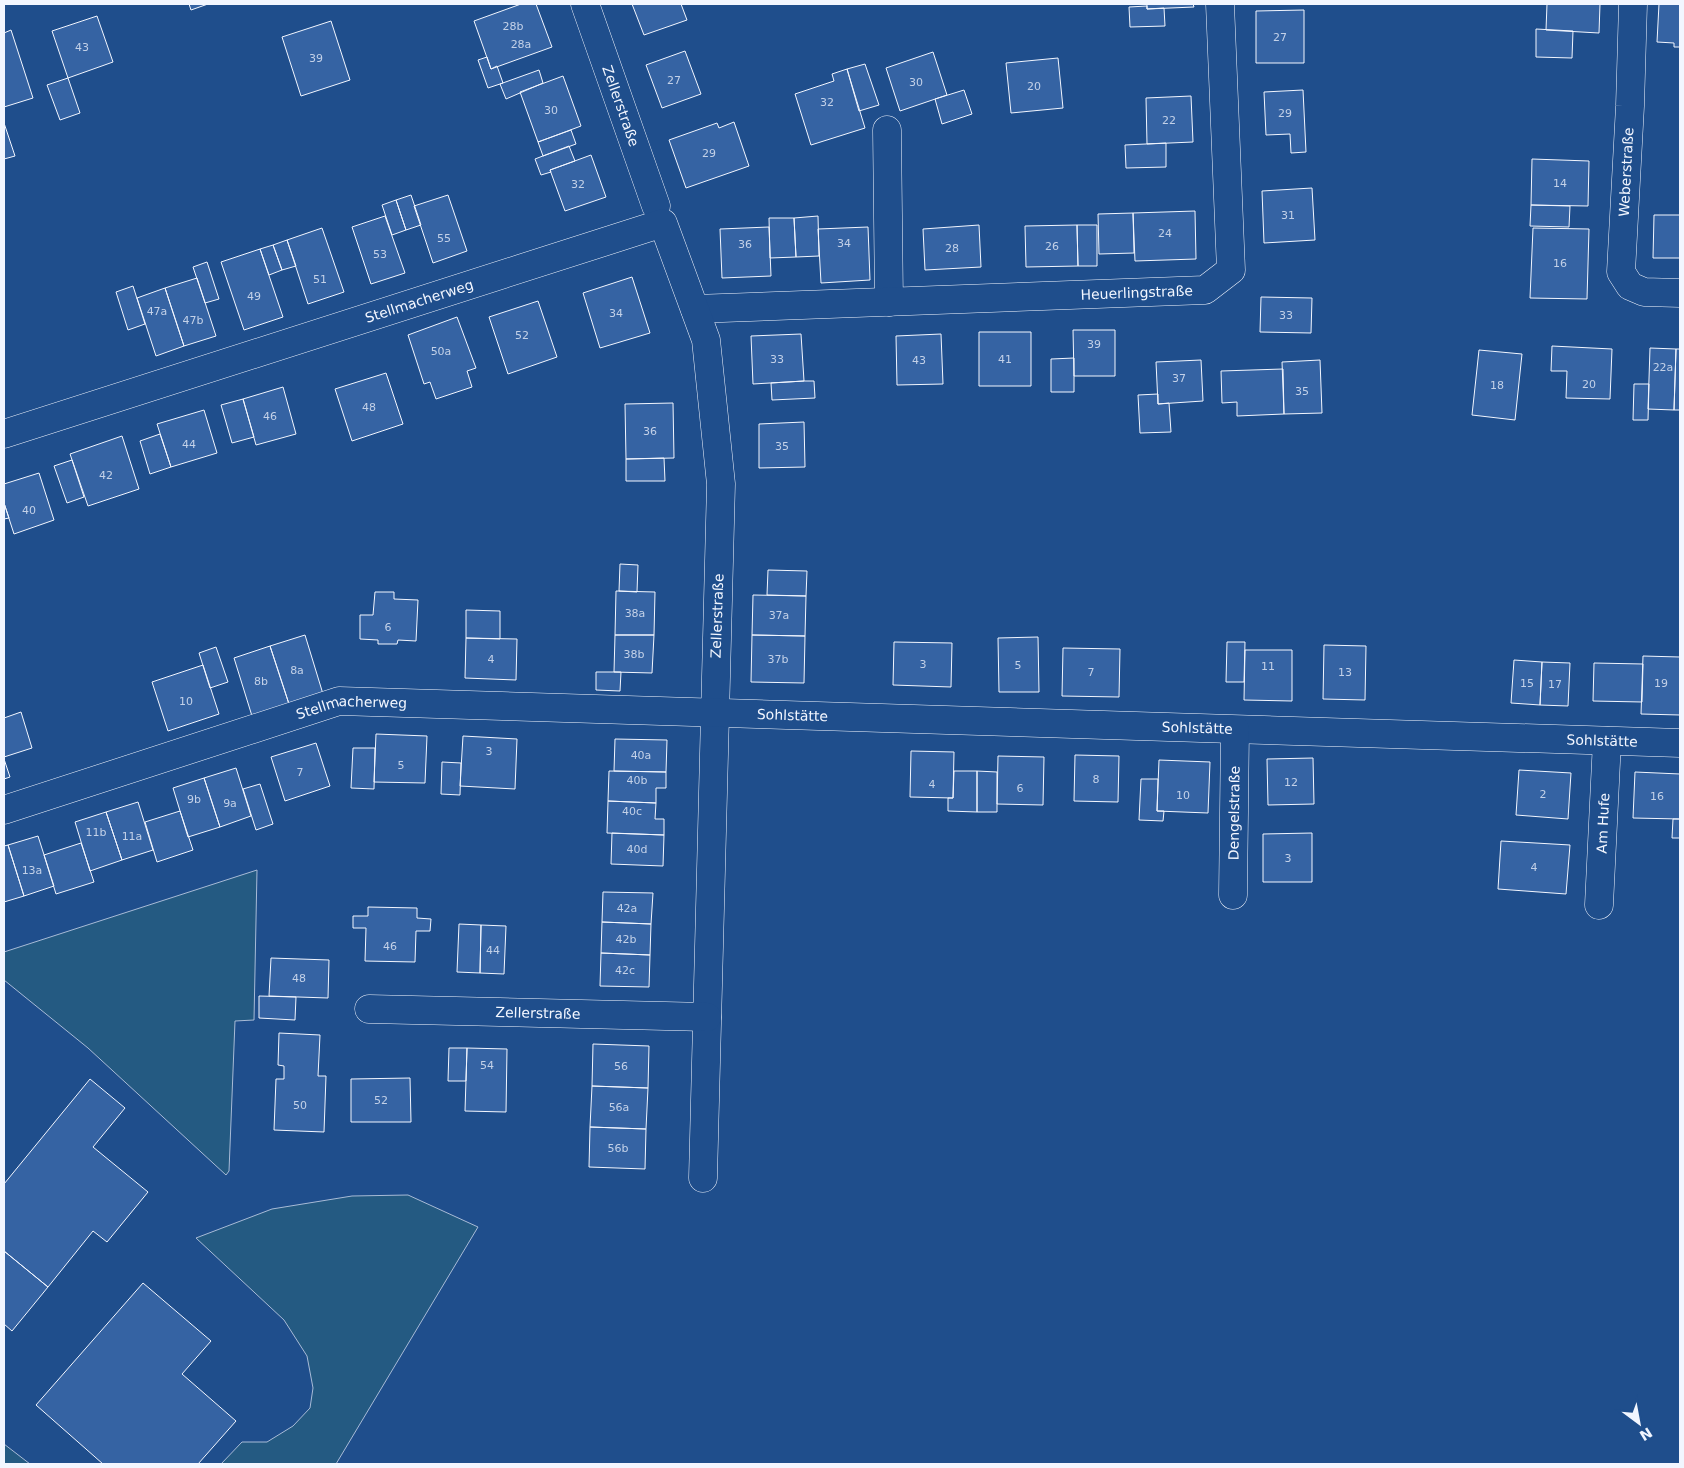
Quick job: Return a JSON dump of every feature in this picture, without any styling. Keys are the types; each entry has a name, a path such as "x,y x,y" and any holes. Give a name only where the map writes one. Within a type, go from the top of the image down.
{"street":[{"name":"Zellerstraße","path":"585,4 659,215 706,340 721,484 703,1178"},
{"name":"Heuerlingstraße","path":"695,310 1205,290 1231,270 1220,4"},
{"name":"Weberstraße","path":"1633,4 1630,106 1621,272 1630,286 1644,292 1680,293"},
{"path":"887,130 890,302"},
{"name":"Stellmacherweg","path":"4,434 659,215"},
{"name":"Stellmacherweg","path":"4,810 339,701 715,714"},
{"name":"Sohlstätte","path":"715,714 1680,743"},
{"name":"Dengelstraße","path":"1233,895 1235,730"},
{"name":"Am Hufe","path":"1599,905 1607,741"},
{"name":"Zellerstraße","path":"369,1009 707,1016"}],"shaded area":[{"path":"257,870 254,1020 235,1021 229,1171 226,1175 88,1048 4,980 4,952"},
{"path":"408,1195 478,1227 336,1464 221,1464 242,1442 267,1442 293,1426 310,1408 313,1388 307,1356 284,1320 196,1238 272,1209 352,1196"},
{"path":"4,1444 30,1464 4,1464"}],"building":[{"path":"189,4 208,4 191,10"},
{"path":"521,4 536,4 552,47 491,69 474,21"},
{"path":"632,4 681,4 687,20 644,35"},
{"path":"1147,4 1193,4 1194,7 1147,9"},
{"path":"1547,4 1600,4 1599,33 1546,30"},
{"path":"1659,4 1680,4 1680,47 1674,47 1674,43 1657,42"},
{"path":"1147,6 1147,9 1164,8 1165,26 1130,27 1129,7"},
{"path":"1304,10 1304,63 1256,63 1256,11"},
{"path":"97,16 113,62 68,78 52,31"},
{"path":"331,21 350,80 301,96 282,37"},
{"path":"1536,29 1573,31 1572,58 1536,57"},
{"path":"11,30 33,98 4,107 4,33"},
{"path":"685,51 701,94 662,108 646,65"},
{"path":"933,52 947,95 900,111 886,68"},
{"path":"487,57 491,69 497,66 503,83 488,88 478,60"},
{"path":"1058,58 1063,108 1011,113 1006,63"},
{"path":"865,64 879,105 859,111 847,69"},
{"path":"847,69 865,128 811,145 795,94 834,81 832,74"},
{"path":"539,70 543,83 506,99 500,84"},
{"path":"563,76 581,126 538,142 520,92"},
{"path":"68,78 80,113 60,120 47,85"},
{"path":"964,90 972,114 942,124 935,99"},
{"path":"1303,90 1306,152 1291,153 1290,134 1266,135 1264,92"},
{"path":"1191,96 1193,142 1147,144 1146,98"},
{"path":"734,122 749,166 686,188 669,140 717,123 719,128"},
{"path":"4,123 15,156 4,159"},
{"path":"571,130 576,144 543,156 538,142"},
{"path":"1166,143 1166,167 1126,168 1125,145"},
{"path":"569,146 575,161 541,175 535,159"},
{"path":"591,155 606,197 565,211 550,170"},
{"path":"1532,159 1589,161 1588,206 1531,205"},
{"path":"1312,188 1315,240 1264,243 1262,191"},
{"path":"411,195 421,225 406,230 396,200"},
{"path":"448,195 467,251 433,263 414,206"},
{"path":"396,200 406,230 392,235 382,205"},
{"path":"1531,205 1570,206 1569,227 1530,226"},
{"path":"1195,211 1196,259 1135,261 1133,213"},
{"path":"1133,213 1134,253 1099,254 1098,214"},
{"path":"1654,215 1680,215 1680,258 1653,258"},
{"path":"385,216 405,273 371,284 352,227"},
{"path":"818,216 819,256 796,257 794,218"},
{"path":"769,218 794,218 796,257 770,258"},
{"path":"979,225 981,267 925,270 923,229"},
{"path":"1077,225 1097,225 1097,266 1078,266"},
{"path":"1077,225 1078,266 1026,267 1025,226"},
{"path":"769,227 771,276 722,278 720,229"},
{"path":"868,227 870,280 821,283 818,229"},
{"path":"322,228 344,292 308,304 287,240"},
{"path":"1533,228 1589,229 1587,299 1530,298"},
{"path":"287,240 296,266 282,270 273,245"},
{"path":"273,245 282,270 269,275 260,249"},
{"path":"260,249 283,317 244,330 221,262"},
{"path":"207,262 219,299 205,303 193,267"},
{"path":"632,277 650,333 600,348 583,293"},
{"path":"197,278 216,336 184,346 165,288"},
{"path":"133,286 145,324 128,330 116,292"},
{"path":"165,288 184,346 156,356 137,298"},
{"path":"1261,297 1312,298 1311,333 1260,332"},
{"path":"538,301 557,357 508,374 489,317"},
{"path":"457,317 476,368 467,371 472,387 436,399 430,382 424,384 408,335"},
{"path":"1073,330 1115,330 1115,376 1074,376"},
{"path":"979,332 1031,332 1031,386 979,386"},
{"path":"801,334 804,381 753,384 751,336"},
{"path":"941,334 943,384 897,385 896,336"},
{"path":"1552,346 1612,349 1610,399 1566,398 1567,371 1551,371"},
{"path":"1650,348 1676,349 1674,410 1648,409"},
{"path":"1676,349 1680,349 1680,410 1674,410"},
{"path":"1479,350 1522,354 1515,420 1472,415"},
{"path":"1074,358 1074,392 1051,392 1051,359"},
{"path":"1201,360 1203,401 1158,404 1156,362"},
{"path":"1320,360 1322,413 1284,414 1282,362"},
{"path":"1283,369 1284,414 1237,416 1237,402 1222,403 1221,371"},
{"path":"386,373 403,424 352,441 335,389"},
{"path":"814,381 815,398 772,400 771,383"},
{"path":"1634,384 1649,384 1648,420 1633,420"},
{"path":"283,387 296,434 256,445 243,399"},
{"path":"1158,394 1158,404 1169,403 1171,432 1140,433 1138,395"},
{"path":"243,399 254,437 232,443 221,405"},
{"path":"673,403 674,458 626,459 625,404"},
{"path":"204,410 217,453 171,467 157,424"},
{"path":"804,422 805,467 759,468 759,424"},
{"path":"160,434 171,467 150,474 140,441"},
{"path":"122,436 139,489 88,506 70,454"},
{"path":"664,458 665,481 626,481 626,459"},
{"path":"72,460 84,497 67,503 54,466"},
{"path":"39,473 54,520 14,534 4,503 4,484"},
{"path":"4,503 9,518 4,519"},
{"path":"620,564 638,565 637,592 619,591"},
{"path":"768,570 807,571 806,596 767,595"},
{"path":"616,591 655,592 654,635 615,635"},
{"path":"375,592 394,592 394,599 418,600 416,641 398,640 397,644 378,644 378,640 360,639 360,615 373,615"},
{"path":"753,595 806,596 805,636 752,635"},
{"path":"466,610 500,611 500,639 466,638"},
{"path":"305,635 323,694 289,704 270,646"},
{"path":"615,635 654,635 652,673 614,672"},
{"path":"752,635 805,636 804,683 751,682"},
{"path":"1038,637 1039,692 999,692 998,638"},
{"path":"466,638 517,639 516,680 465,678"},
{"path":"894,642 952,643 951,687 893,685"},
{"path":"1227,642 1245,642 1244,682 1226,682"},
{"path":"1324,645 1366,646 1365,700 1323,699"},
{"path":"270,646 289,704 252,716 234,658"},
{"path":"216,647 228,682 210,688 199,653"},
{"path":"1063,648 1120,649 1119,697 1062,696"},
{"path":"1245,650 1292,650 1292,701 1244,700"},
{"path":"1643,656 1680,657 1680,715 1641,714"},
{"path":"1514,660 1542,662 1540,705 1511,703"},
{"path":"1542,662 1570,663 1568,706 1540,705"},
{"path":"1594,663 1643,664 1642,702 1593,701"},
{"path":"203,665 219,714 168,731 152,682"},
{"path":"596,672 621,672 620,691 596,690"},
{"path":"21,712 32,748 4,757 4,718"},
{"path":"376,734 427,736 425,783 374,782"},
{"path":"463,736 517,739 515,789 460,786"},
{"path":"615,739 667,740 666,772 614,771"},
{"path":"316,743 330,786 285,801 271,757"},
{"path":"353,748 375,748 374,789 351,788"},
{"path":"911,751 954,752 953,798 910,797"},
{"path":"1075,755 1119,756 1118,802 1074,801"},
{"path":"998,756 1044,757 1043,805 997,804"},
{"path":"1313,758 1314,804 1268,805 1267,759"},
{"path":"4,759 10,777 4,779"},
{"path":"1159,760 1210,762 1208,813 1157,811"},
{"path":"442,762 461,763 460,795 441,794"},
{"path":"236,768 251,816 220,827 204,778"},
{"path":"1519,770 1571,773 1568,819 1516,815"},
{"path":"609,771 666,772 666,788 656,788 656,803 608,801"},
{"path":"954,771 977,771 977,812 948,811 948,798 953,798"},
{"path":"977,771 997,772 997,812 977,812"},
{"path":"1635,772 1680,774 1680,819 1633,818"},
{"path":"204,778 220,827 188,837 173,788"},
{"path":"1141,779 1158,779 1157,811 1164,811 1163,821 1139,820"},
{"path":"260,784 273,824 256,830 243,789"},
{"path":"608,801 656,803 655,819 664,819 664,835 607,833"},
{"path":"138,802 153,850 122,860 106,812"},
{"path":"180,811 193,850 157,862 145,822"},
{"path":"106,812 122,860 90,871 75,822"},
{"path":"1673,819 1680,819 1680,838 1672,838"},
{"path":"612,833 664,835 663,866 611,864"},
{"path":"1312,833 1312,882 1263,882 1263,834"},
{"path":"38,836 54,886 24,896 8,845"},
{"path":"1501,841 1570,845 1566,894 1498,889"},
{"path":"81,843 94,882 56,894 44,855"},
{"path":"8,845 24,896 4,902 4,846"},
{"path":"603,892 653,893 651,924 602,922"},
{"path":"368,907 417,908 417,918 431,919 430,931 416,931 415,962 365,961 366,928 353,928 353,916 368,916"},
{"path":"602,922 651,924 650,955 601,953"},
{"path":"459,924 481,925 480,973 457,972"},
{"path":"481,925 506,926 504,974 480,973"},
{"path":"601,953 650,955 649,987 600,986"},
{"path":"271,958 329,960 328,998 269,996"},
{"path":"259,996 296,997 295,1020 259,1018"},
{"path":"279,1033 320,1035 318,1076 326,1076 324,1132 274,1130 276,1079 284,1079 284,1066 278,1065"},
{"path":"593,1044 649,1046 648,1088 592,1086"},
{"path":"449,1048 467,1048 466,1081 448,1081"},
{"path":"467,1048 507,1049 506,1112 465,1111"},
{"path":"410,1078 411,1122 351,1122 351,1079"},
{"path":"90,1079 125,1108 93,1147 148,1192 107,1242 93,1231 48,1287 4,1251 4,1184"},
{"path":"592,1086 648,1088 646,1129 590,1127"},
{"path":"590,1127 646,1129 645,1169 589,1167"},
{"path":"4,1251 48,1287 12,1331 4,1324"},
{"path":"143,1283 211,1341 182,1374 236,1421 198,1464 103,1464 36,1405"}]}
